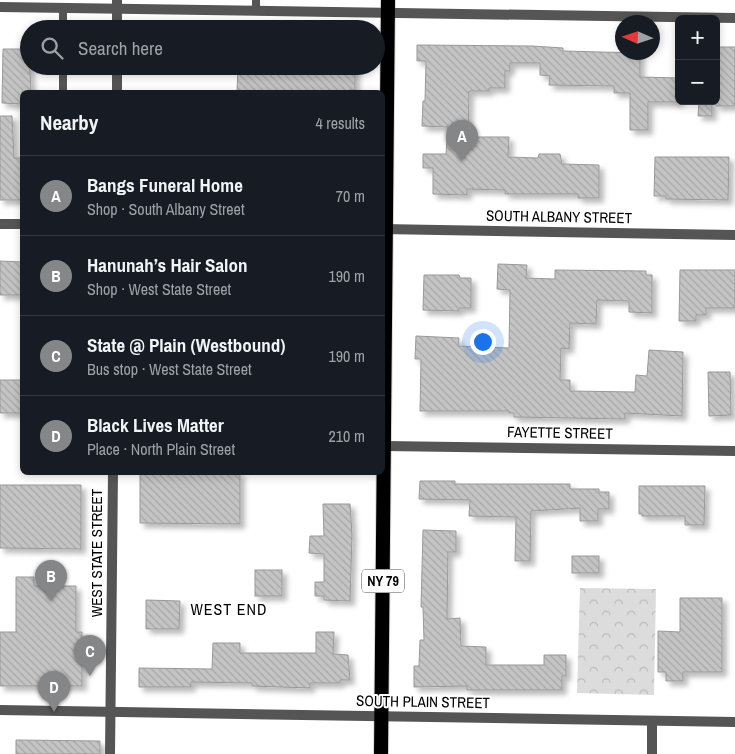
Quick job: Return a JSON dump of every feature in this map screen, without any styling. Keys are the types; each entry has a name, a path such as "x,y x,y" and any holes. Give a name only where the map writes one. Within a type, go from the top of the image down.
{"highway":[{"name":"NY 79","path":"385,173 388,6"},
{"name":"NY 79","path":"381,754 384,475"}],"street":[{"path":"117,4 117,20"},
{"path":"0,7 63,8 117,4 388,6 735,18"},
{"path":"117,75 117,90"},
{"path":"0,224 20,224"},
{"name":"SOUTH ALBANY STREET","path":"385,229 735,235"},
{"name":"FAYETTE STREET","path":"385,446 735,451"},
{"name":"WEST STATE STREET","path":"110,754 113,475"},
{"name":"SOUTH PLAIN STREET","path":"0,710 735,722"},
{"path":"652,721 652,754"}],"lane":[{"path":"63,8 63,20"},
{"path":"63,75 63,90"}],"green space":[{"path":"580,588 656,589 654,695 577,693"}],"building":[{"path":"417,45 532,46 563,48 563,51 615,52 615,60 640,60 640,77 675,78 675,102 648,102 648,130 630,130 630,93 614,93 614,86 549,85 550,76 540,75 540,63 510,63 510,71 505,71 505,88 489,88 489,91 469,91 468,137 509,137 508,157 538,158 539,154 560,154 562,164 599,165 599,198 578,198 578,194 505,194 505,190 467,189 467,195 433,194 433,168 423,168 423,154 446,154 448,127 422,126 426,61 417,61"},
{"path":"720,47 735,47 735,104 733,106 716,106 720,105"},
{"path":"3,49 20,49 20,75 30,75 31,90 20,90 20,104 2,103"},
{"path":"238,75 355,75 355,90 237,90"},
{"path":"699,105 712,105 712,116 698,116"},
{"path":"0,116 12,116 14,158 20,158 20,200 0,200"},
{"path":"655,157 729,157 728,200 666,199 666,196 654,196"},
{"path":"0,261 20,262 20,295 0,295"},
{"path":"498,264 527,265 526,278 555,279 555,270 646,271 646,275 652,275 652,313 629,312 629,301 597,300 596,324 570,323 569,349 561,348 560,380 570,380 570,391 635,392 636,375 647,376 649,350 683,352 682,416 625,413 625,419 514,417 514,413 509,413 509,411 420,411 421,359 415,359 416,336 459,338 458,346 509,348 510,290 497,289"},
{"path":"680,270 735,270 735,308 706,308 706,315 696,315 696,321 679,321"},
{"path":"424,275 459,275 460,278 471,278 471,308 459,308 459,311 423,310"},
{"path":"708,372 730,372 731,415 709,416"},
{"path":"0,380 20,380 20,413 0,413"},
{"path":"140,475 240,475 240,524 140,523"},
{"path":"420,481 455,481 455,484 570,484 570,489 599,489 599,492 609,492 609,509 598,509 598,521 580,521 580,508 531,511 530,561 515,561 516,517 469,516 470,500 419,499"},
{"path":"0,485 81,485 81,549 0,548"},
{"path":"639,486 705,486 704,525 685,525 685,516 642,516 642,514 639,514"},
{"path":"323,504 350,504 352,535 350,601 324,600 324,596 315,596 315,582 324,582 324,554 309,553 310,536 324,536"},
{"path":"423,530 456,531 456,552 448,552 447,619 460,618 461,646 486,647 486,665 544,665 544,655 566,655 566,676 562,676 562,690 467,690 467,686 414,687 414,666 419,666 420,640 424,640 423,607 421,607"},
{"path":"572,556 599,556 599,573 572,573"},
{"path":"255,570 282,570 282,596 255,596"},
{"path":"16,577 34,577 34,586 76,586 76,632 82,632 82,686 0,686 0,632 16,632"},
{"path":"680,598 722,598 722,672 683,672 683,681 666,681 666,672 658,672 658,631 680,632"},
{"path":"146,600 180,601 179,629 146,629"},
{"path":"316,632 334,632 333,654 348,655 350,680 340,680 340,683 310,683 310,688 252,686 252,683 191,682 191,687 139,687 139,668 212,669 213,643 240,643 240,653 316,653"},
{"path":"16,740 100,741 100,754 16,754"}],"place":[{"name":"Bangs Funeral Home","path":"462,161"},
{"name":"Hanunah’s Hair Salon","path":"51,601"},
{"name":"State @ Plain (Westbound)","path":"90,676"},
{"name":"Black Lives Matter","path":"54,712"}],"district":[{"name":"WEST END","path":"229,609"}]}
